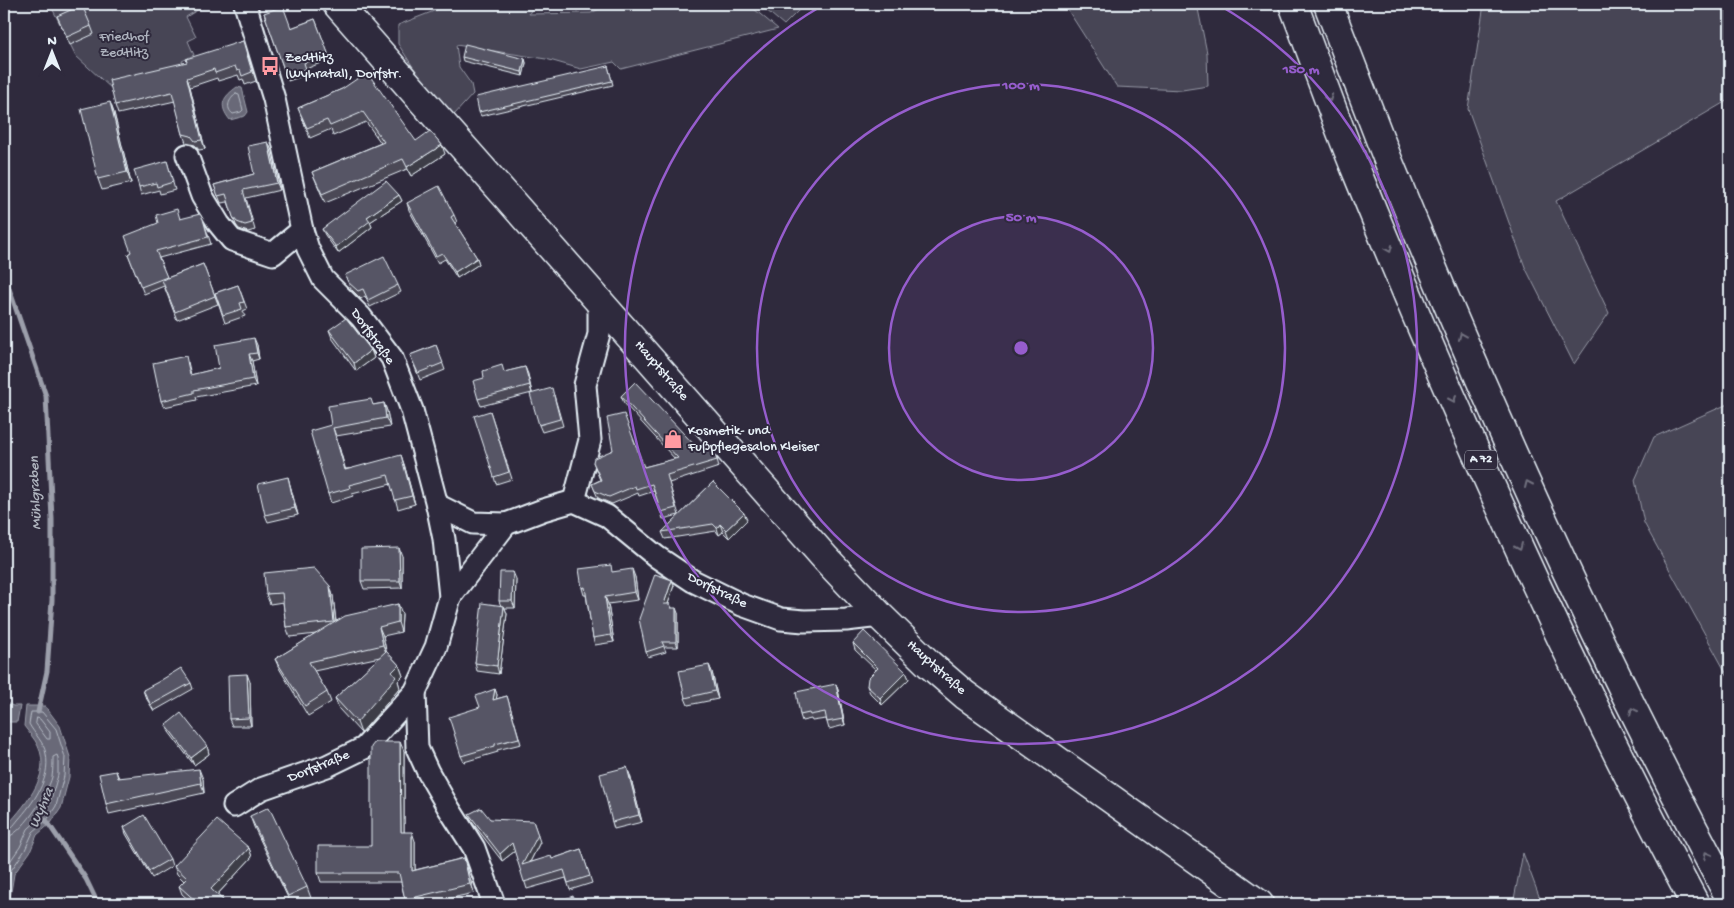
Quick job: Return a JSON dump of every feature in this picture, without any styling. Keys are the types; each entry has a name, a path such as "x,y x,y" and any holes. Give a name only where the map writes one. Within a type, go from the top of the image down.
{"main road":[{"name":"Hauptstraße","path":"337,4 826,559 929,664 1002,722 1259,904"},
{"name":"A 72","path":"1293,4 1358,174 1436,360 1545,604 1601,722 1695,904"},
{"name":"A 72","path":"1328,4 1388,160 1466,348 1582,604 1636,716 1730,898"}],"street":[{"name":"Dorfstraße","path":"234,806 261,789 327,766 364,748 415,692 436,648 450,597 444,539 412,410 392,358 361,317 323,278 308,249 302,230 274,99 245,4"},
{"path":"187,155 202,196 218,224 232,240 274,254 316,264"},
{"path":"274,254 302,230"},
{"path":"437,505 473,523 506,524 574,501 590,440 586,385 599,334 599,301"},
{"name":"Dorfstraße","path":"574,501 607,516 657,557 693,581 742,605 781,619 804,621 846,620 880,616"},
{"name":"Dorfstraße","path":"450,597 506,524"},
{"name":"Dorfstraße","path":"415,692 417,748 428,772 474,848 494,904"}],"green space":[{"name":"Friedhof Zedtlitz","path":"50,4 207,4 186,17 196,37 188,41 194,55 182,61 186,72 112,89 76,56"},
{"path":"452,4 534,4 529,14 591,13 609,4 748,4 778,29 621,69 614,62 581,69 546,59 456,45 459,67 471,84 473,94 454,115 421,79 398,44 398,25"},
{"path":"759,4 803,4 803,6 784,25"},
{"path":"1064,4 1197,4 1207,53 1208,86 1182,90 1117,87"},
{"path":"1484,4 1730,4 1730,99 1556,201 1609,313 1574,364 1525,267 1468,109"},
{"path":"1730,403 1730,680 1644,523 1635,480 1654,437"},
{"path":"1523,853 1542,904 1513,904"}],"water":[{"path":"237,87 242,88 248,112 245,116 230,120 223,106 225,98"},
{"path":"4,702 13,706 20,706 17,722 7,722 4,724"},
{"name":"Wyhra","path":"26,706 45,706 60,726 70,757 69,777 61,808 51,823 37,835 30,852 14,874 9,904 4,904 4,829 27,802 39,780 42,769 42,758 38,746 24,726"}],"building":[{"path":"82,5 91,26 67,37 57,16"},
{"path":"283,6 291,28 315,19 328,53 304,63 306,69 286,75 264,13"},
{"path":"243,41 252,72 242,76 240,70 237,71 235,66 215,73 214,69 187,78 202,140 195,141 191,136 183,134 172,92 115,105 109,80 187,62 186,59"},
{"path":"465,44 525,59 522,72 462,57"},
{"path":"608,66 612,81 479,112 476,97"},
{"path":"367,72 416,141 430,131 442,145 407,167 403,159 322,194 312,172 384,142 363,112 330,126 327,120 307,128 298,108 342,89"},
{"path":"110,102 127,172 98,179 81,109"},
{"path":"268,142 277,183 243,190 252,223 245,225 237,222 233,217 226,194 218,196 214,185 254,174 248,146"},
{"path":"167,161 173,182 157,187 156,183 139,187 134,170"},
{"path":"386,181 399,195 367,217 370,221 336,247 322,229"},
{"path":"439,186 454,215 451,217 477,258 455,272 442,253 436,256 407,203"},
{"path":"177,209 180,219 200,214 208,237 156,251 167,277 141,287 128,254 131,252 125,236 158,223 156,215"},
{"path":"384,256 398,285 368,300 363,289 358,291 348,282 345,275"},
{"path":"203,264 215,296 175,312 162,280"},
{"path":"238,285 244,302 240,303 242,309 223,315 215,293"},
{"path":"346,318 371,350 354,363 329,330"},
{"path":"254,338 257,353 249,354 253,379 194,390 194,393 161,401 153,363 186,356 190,375 219,368 215,345"},
{"path":"436,345 443,363 418,373 410,355"},
{"path":"502,365 504,372 525,367 530,385 478,399 473,381 484,378 483,371"},
{"path":"635,382 701,452 712,449 717,460 667,475 676,508 661,512 652,484 636,489 635,486 609,497 595,491 592,484 601,480 593,462 594,458 613,450 607,418 624,414 644,467 678,458 621,396"},
{"path":"552,388 560,419 539,425 530,394"},
{"path":"371,399 373,405 384,403 386,418 333,428 345,470 401,455 412,496 395,500 388,475 349,485 350,488 328,494 310,431 331,425 328,406"},
{"path":"490,411 509,472 494,477 474,416"},
{"path":"288,477 295,508 265,515 258,484"},
{"path":"713,482 744,513 726,530 720,524 717,528 713,524 662,532"},
{"path":"399,548 400,581 361,581 361,549"},
{"path":"611,565 612,572 632,569 635,592 605,597 611,635 593,638 585,587 582,588 579,569"},
{"path":"314,568 330,586 334,622 286,627 282,593 266,594 264,573"},
{"path":"500,572 513,572 512,601 499,601"},
{"path":"655,574 672,580 664,604 670,604 671,608 676,608 676,642 662,642 664,646 646,652 639,619"},
{"path":"482,603 504,606 497,666 475,663"},
{"path":"398,604 398,622 379,627 383,645 309,662 327,692 305,706 275,659 345,616"},
{"path":"864,631 906,672 880,698 867,686 868,678 878,668 853,643"},
{"path":"386,651 399,665 392,672 396,677 357,722 335,698"},
{"path":"709,665 715,691 685,698 679,671"},
{"path":"181,668 191,683 151,705 143,690"},
{"path":"247,674 249,718 229,719 228,675"},
{"path":"836,684 843,719 827,722 825,712 800,715 796,692"},
{"path":"495,689 493,700 507,696 519,738 461,756 449,717 480,707 476,696"},
{"path":"181,713 207,746 191,758 166,725"},
{"path":"375,742 400,742 401,832 412,832 412,871 464,858 470,884 412,898 412,904 406,904 399,873 318,873 318,846 371,846 371,747"},
{"path":"627,767 639,815 612,822 600,774"},
{"path":"199,769 201,783 106,804 99,774 116,771 118,778"},
{"path":"269,807 307,887 288,896 250,816"},
{"path":"481,808 490,819 533,821 538,835 522,865 551,856 552,859 581,849 590,876 568,883 564,870 524,882 512,843 500,854 469,814"},
{"path":"144,815 170,859 149,871 124,827"},
{"path":"217,820 249,848 211,889 227,904 199,904 179,886 187,878 174,866"},
{"path":"573,896 576,904 554,904 554,903"}],"waterway":[{"name":"Mühlgraben","path":"4,274 46,396 52,519 52,600 47,671 38,712"},
{"name":"Wyhra","path":"46,820 86,879 98,904"}],"place":[{"name":"Zedtlitz (Wyhratal), Dorfstr.","path":"270,66"},
{"name":"Kosmetik- und Fußpflegesalon Kleiser","path":"673,439"}]}
